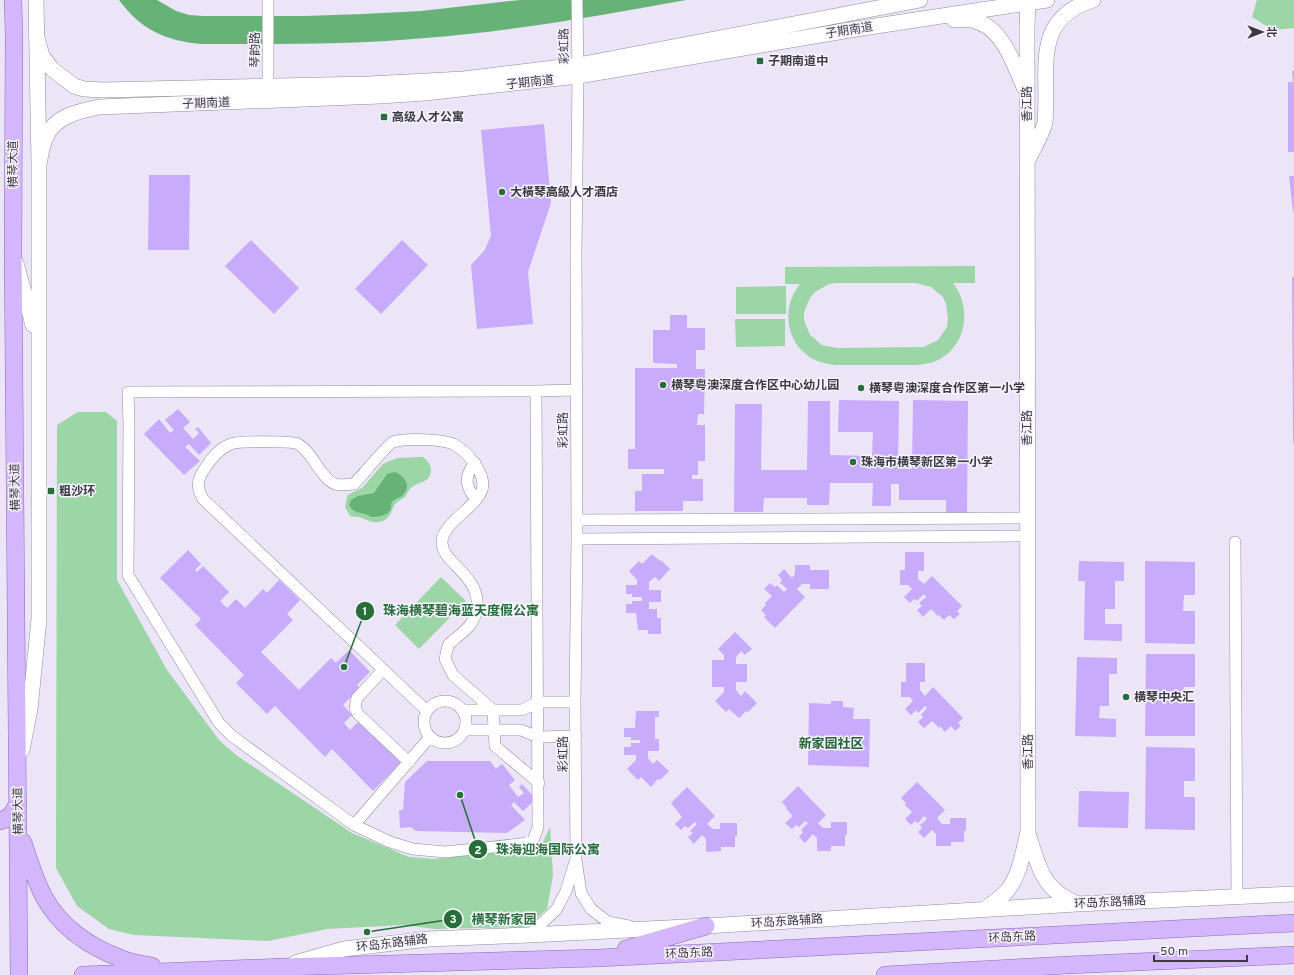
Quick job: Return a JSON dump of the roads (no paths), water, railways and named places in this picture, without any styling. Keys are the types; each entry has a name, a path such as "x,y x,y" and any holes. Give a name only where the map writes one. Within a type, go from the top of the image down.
{"main road":[{"name":"横琴大道","path":"14,0 13,250 19,975"},
{"path":"17,773 30,709 39,619 39,164 36,0"},
{"name":"子期南道","path":"578,71 920,0"},
{"name":"子期南道","path":"39,164 46,136 56,123 68,115 99,106 369,84 578,71 856,29 1028,1 1047,0"},
{"path":"1027,163 1045,124 1046,54 1052,31 1067,12 1077,6 1093,0"},
{"name":"香江路","path":"1028,1 1026,27 1028,832"},
{"path":"856,29 886,32 960,20 971,20 981,24 999,36 1005,44 1026,91"},
{"name":"子期南道","path":"36,34 42,56 52,69 74,86 84,89 268,93"},
{"path":"13,250 38,348"},
{"path":"0,822 8,819 18,802"},
{"path":"18,825 33,872 44,898 68,928 83,940 123,960 186,972"},
{"path":"1028,832 1038,867 1047,883 1060,896 1077,904"},
{"path":"985,909 1000,898 1012,883 1019,866 1028,832"},
{"name":"环岛东路辅路","path":"283,967 344,949 428,939 706,926 985,909 1294,894"},
{"name":"环岛东路","path":"83,975 283,967 598,958 1294,923"},
{"path":"598,958 706,926"},
{"path":"885,975 1075,964 1294,955"},
{"path":"1269,956 1294,964"}],"street":[{"name":"彩虹路","path":"576,860 577,0"},
{"name":"琴韵路","path":"268,4 268,93"},
{"path":"536,391 538,826 533,841 528,843 445,852 413,849 390,842 354,825 232,736 219,723 128,576 128,392 576,390"},
{"path":"427,711 203,499 198,490 200,475 213,455 231,444 297,443 306,450 326,476 335,483 343,485 354,484 391,443 406,439 442,441 453,444 474,463 481,474 482,489 472,506 444,531 442,543 445,553 472,582 476,597 476,612 471,625 449,645 445,659 453,675 493,710 495,746 539,783"},
{"path":"577,520 1028,518"},
{"path":"577,539 1028,536"},
{"path":"1235,542 1237,897"},
{"path":"383,670 357,698 355,708 358,714 409,762"},
{"path":"444,700 457,705 462,710 466,723 465,730 461,736 449,743 435,741 430,737 423,724 424,717 431,705 444,700"},
{"path":"462,710 522,710 538,702 575,702"},
{"path":"465,730 521,730 538,737 576,736"},
{"path":"354,825 430,737"},
{"path":"576,860 581,893 592,909 608,922 640,928"},
{"path":"529,935 556,910 566,891 576,860"}],"place":[{"name":"子期南道中","path":"760,61"},
{"name":"高级人才公寓","path":"384,117"},
{"name":"大橫琴高級人才酒店","path":"502,192"},
{"name":"横琴粤澳深度合作区中心幼儿园","path":"663,385"},
{"name":"横琴粤澳深度合作区第一小学","path":"861,388"},
{"name":"珠海市横琴新区第一小学","path":"853,462"},
{"name":"粗沙环","path":"51,491"},
{"name":"珠海横琴碧海蓝天度假公寓","path":"344,667"},
{"name":"横琴中央汇","path":"1126,697"},
{"name":"珠海迎海国际公寓","path":"460,795"},
{"name":"横琴新家园","path":"367,932"}],"district":[{"name":"新家园社区","path":"831,743"}]}
